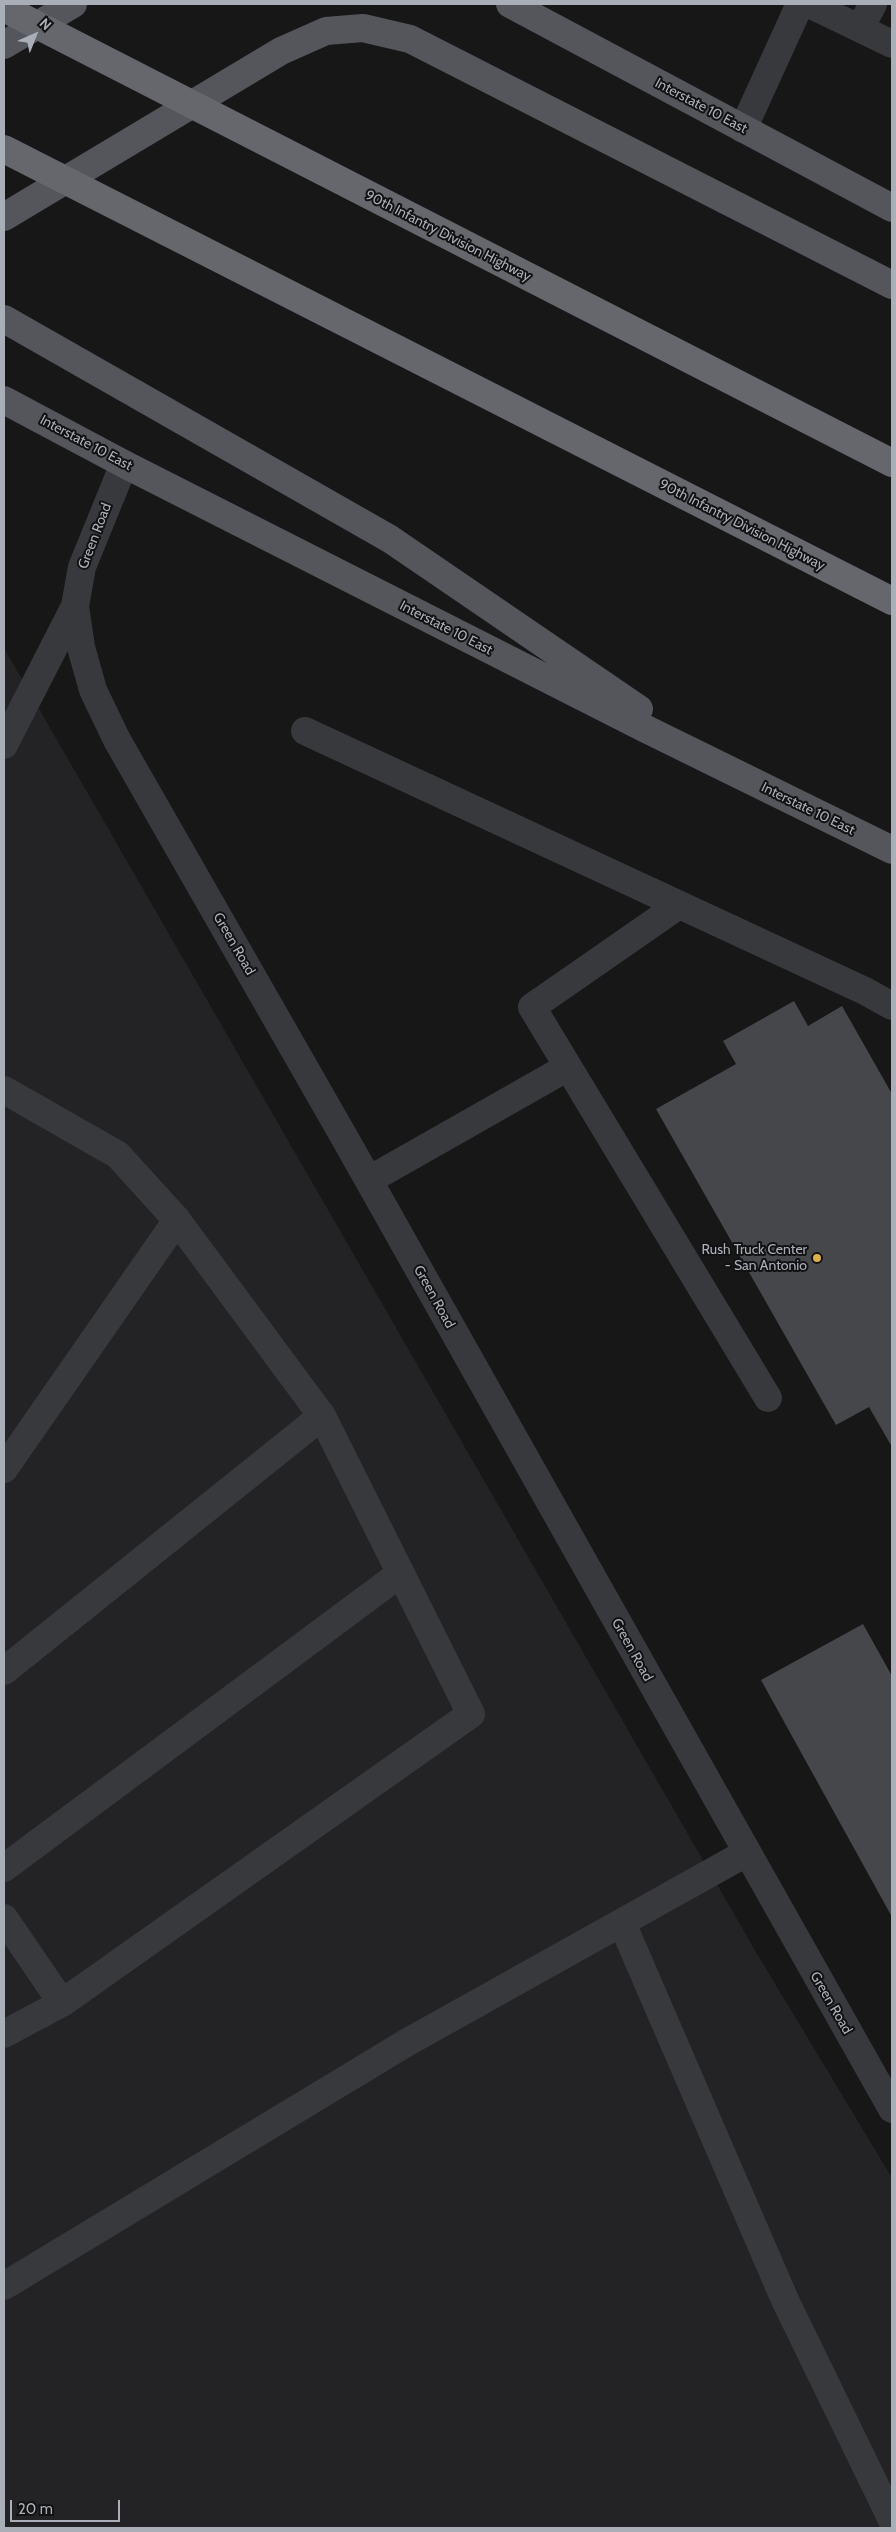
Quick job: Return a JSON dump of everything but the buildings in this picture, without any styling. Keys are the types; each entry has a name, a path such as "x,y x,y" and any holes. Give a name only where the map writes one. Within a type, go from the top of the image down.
{"highway":[{"name":"90th Infantry Division Highway","path":"4,8 892,463"},
{"name":"90th Infantry Division Highway","path":"4,149 892,601"}],"main road":[{"path":"4,45 73,4"},
{"name":"Interstate 10 East","path":"510,4 892,208"},
{"path":"4,217 281,51 326,31 362,28 410,39 892,284"},
{"path":"4,320 390,539 724,768"},
{"name":"Interstate 10 East","path":"4,400 124,464 724,768 892,850"}],"street":[{"path":"743,129 800,4"},
{"path":"809,4 892,44"},
{"path":"860,28 873,4"},
{"name":"Green Road","path":"124,464 82,567 75,606 81,647 92,690 117,740 369,1180 746,1853 892,2109"},
{"path":"4,744 75,606"},
{"path":"305,731 865,991 892,1006"},
{"path":"679,905 532,1007 768,1398"},
{"path":"369,1180 568,1067"},
{"path":"4,1090 118,1155 177,1220 322,1416 471,1714 62,2003 4,2034"},
{"path":"4,1469 177,1220"},
{"path":"4,1671 322,1416"},
{"path":"4,1868 401,1573"},
{"path":"4,2286 406,2043 746,1853"},
{"path":"4,1918 62,2003"},
{"path":"622,1922 785,2300 892,2520"}],"shaded area":[{"path":"4,648 756,1952 892,2178 892,2528 4,2528"}],"place":[{"name":"Rush Truck Center - San Antonio","path":"817,1258"}]}
